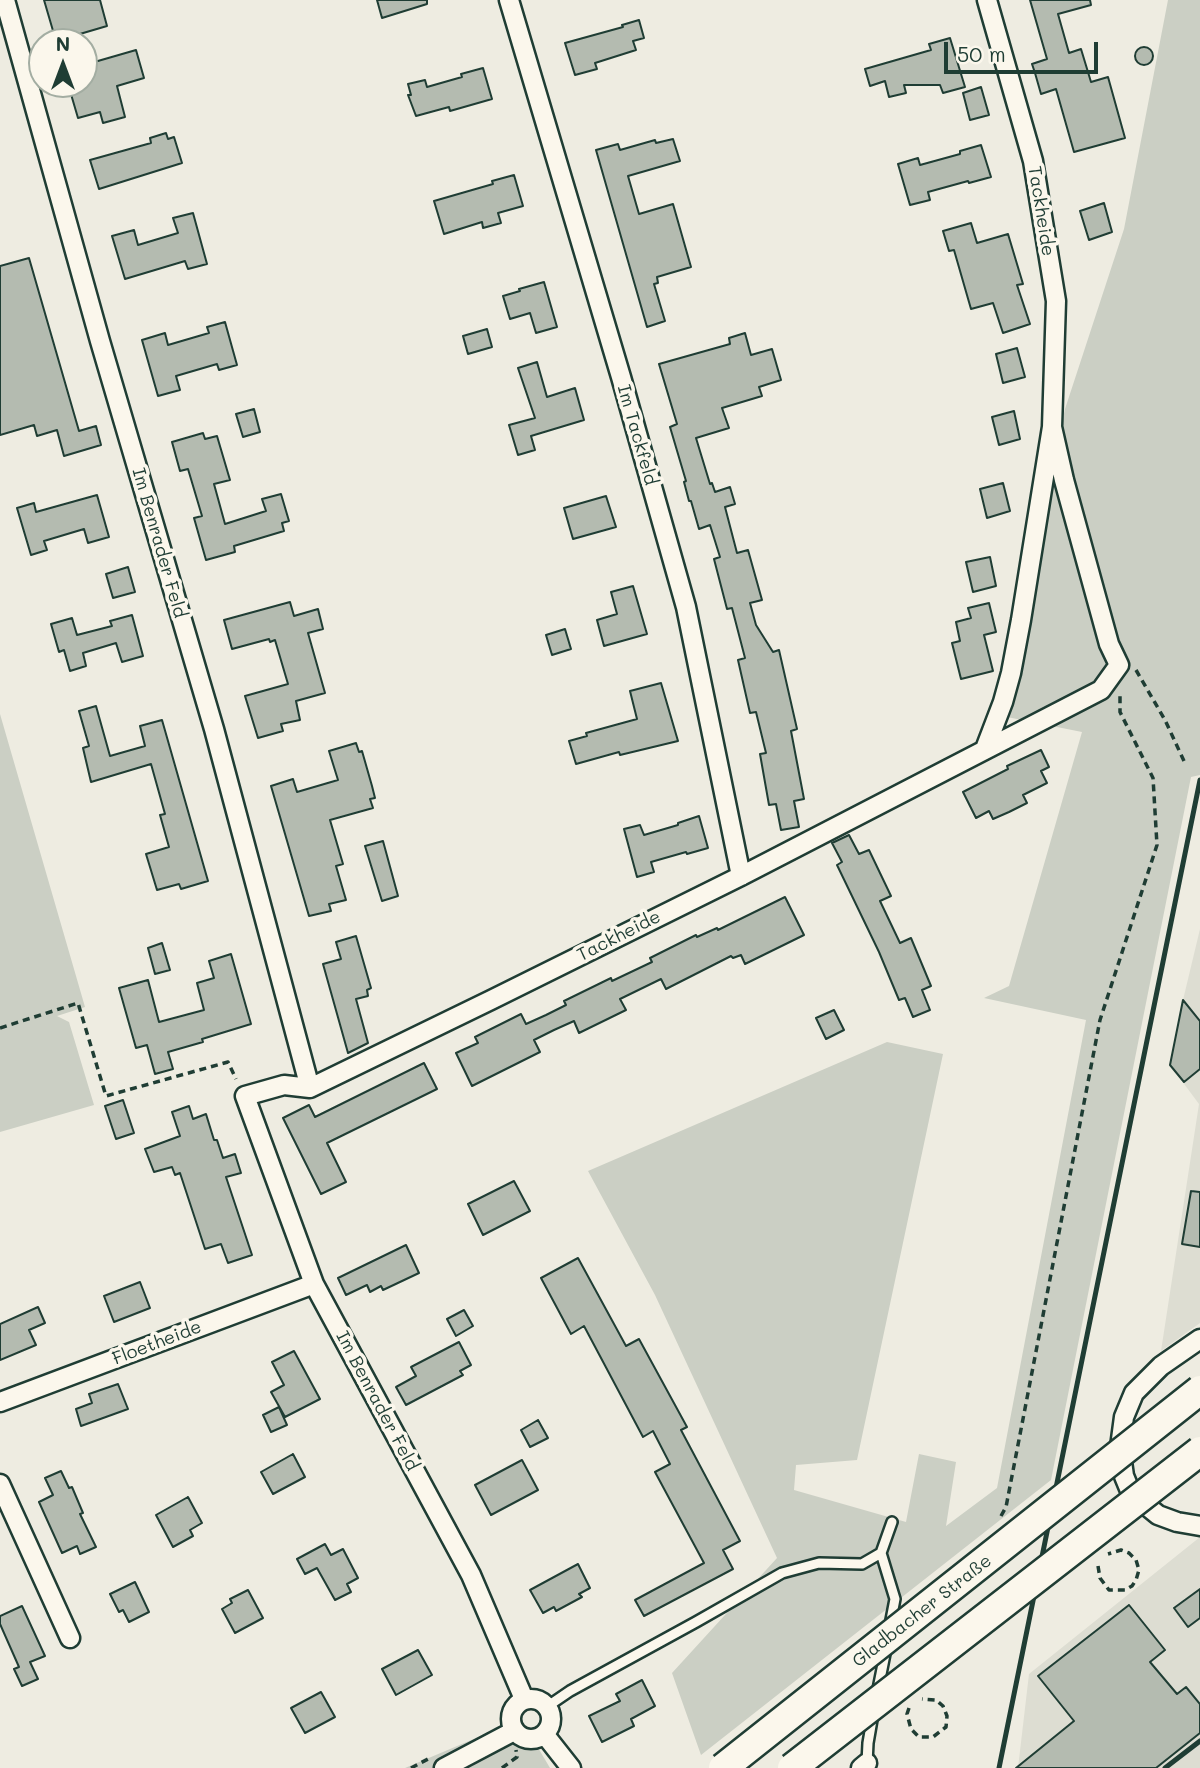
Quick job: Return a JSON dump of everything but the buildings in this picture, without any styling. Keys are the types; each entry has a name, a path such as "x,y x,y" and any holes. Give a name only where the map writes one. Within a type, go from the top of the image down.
{"main road":[{"name":"Gladbacher Straße","path":"723,1768 1200,1390"},
{"path":"793,1768 1200,1451"}],"street":[{"name":"Im Benrader Feld","path":"5,0 104,355 214,729 310,1088"},
{"name":"Im Tackfeld","path":"509,0 686,607 741,876"},
{"name":"Tackheide","path":"985,749 1011,673 1052,427 1056,301 1033,161 987,0"},
{"name":"Tackheide","path":"245,1097 284,1085 310,1088 741,876 1101,690 1119,665 1109,643 1052,427"},
{"name":"Im Benrader Feld","path":"245,1097 314,1284 471,1575 524,1699"},
{"name":"Floetheide","path":"0,1402 314,1284"},
{"path":"1200,1339 1161,1366 1134,1393 1124,1417 1120,1447 1124,1476 1131,1493 1158,1515 1200,1527"},
{"path":"0,1484 70,1638"},
{"path":"532,1698 541,1700 548,1706 552,1715 551,1727 545,1735 533,1740 521,1737 514,1731 510,1719 513,1707 524,1699 532,1698"},
{"path":"444,1768 514,1731"},
{"path":"545,1735 570,1768"}],"lane":[{"path":"864,1766 895,1599 881,1553 892,1522"},
{"path":"548,1706 569,1690 782,1573 819,1563 862,1564 881,1553"}],"path":[{"path":"998,1520 1006,1507 1100,1020 1157,845 1153,778 1120,712 1119,665 1129,656 1165,720 1184,761"},
{"path":"0,1028 78,1003 106,1096 228,1062 245,1097"},
{"path":"1098,1566 1100,1578 1109,1590 1125,1590 1136,1580 1139,1570 1136,1560 1129,1553 1121,1550 1102,1556"},
{"path":"911,1705 907,1714 911,1729 919,1737 933,1737 946,1727 947,1716 943,1706 936,1700 920,1699"}],"shaded area":[{"path":"1168,0 1200,0 1200,775 1191,777 1051,1480 701,1755 672,1673 777,1558 655,1295 588,1171 887,1042 943,1054 857,1460 796,1465 794,1490 906,1522 919,1454 956,1462 946,1526 997,1488 1086,1020 984,998 1009,986 1082,732 997,715 1065,409 1124,229"},
{"path":"0,714 85,1007 57,1016 69,1022 94,1105 0,1132"},
{"path":"1200,929 1200,1323 1161,1351 1199,1104 1170,1065"},
{"path":"1200,1537 1200,1768 1018,1768 1029,1674"},
{"path":"488,1733 537,1746 550,1768 405,1768"}],"railway":[{"path":"999,1768 1200,780"},
{"path":"1165,1768 1200,1741"}]}
